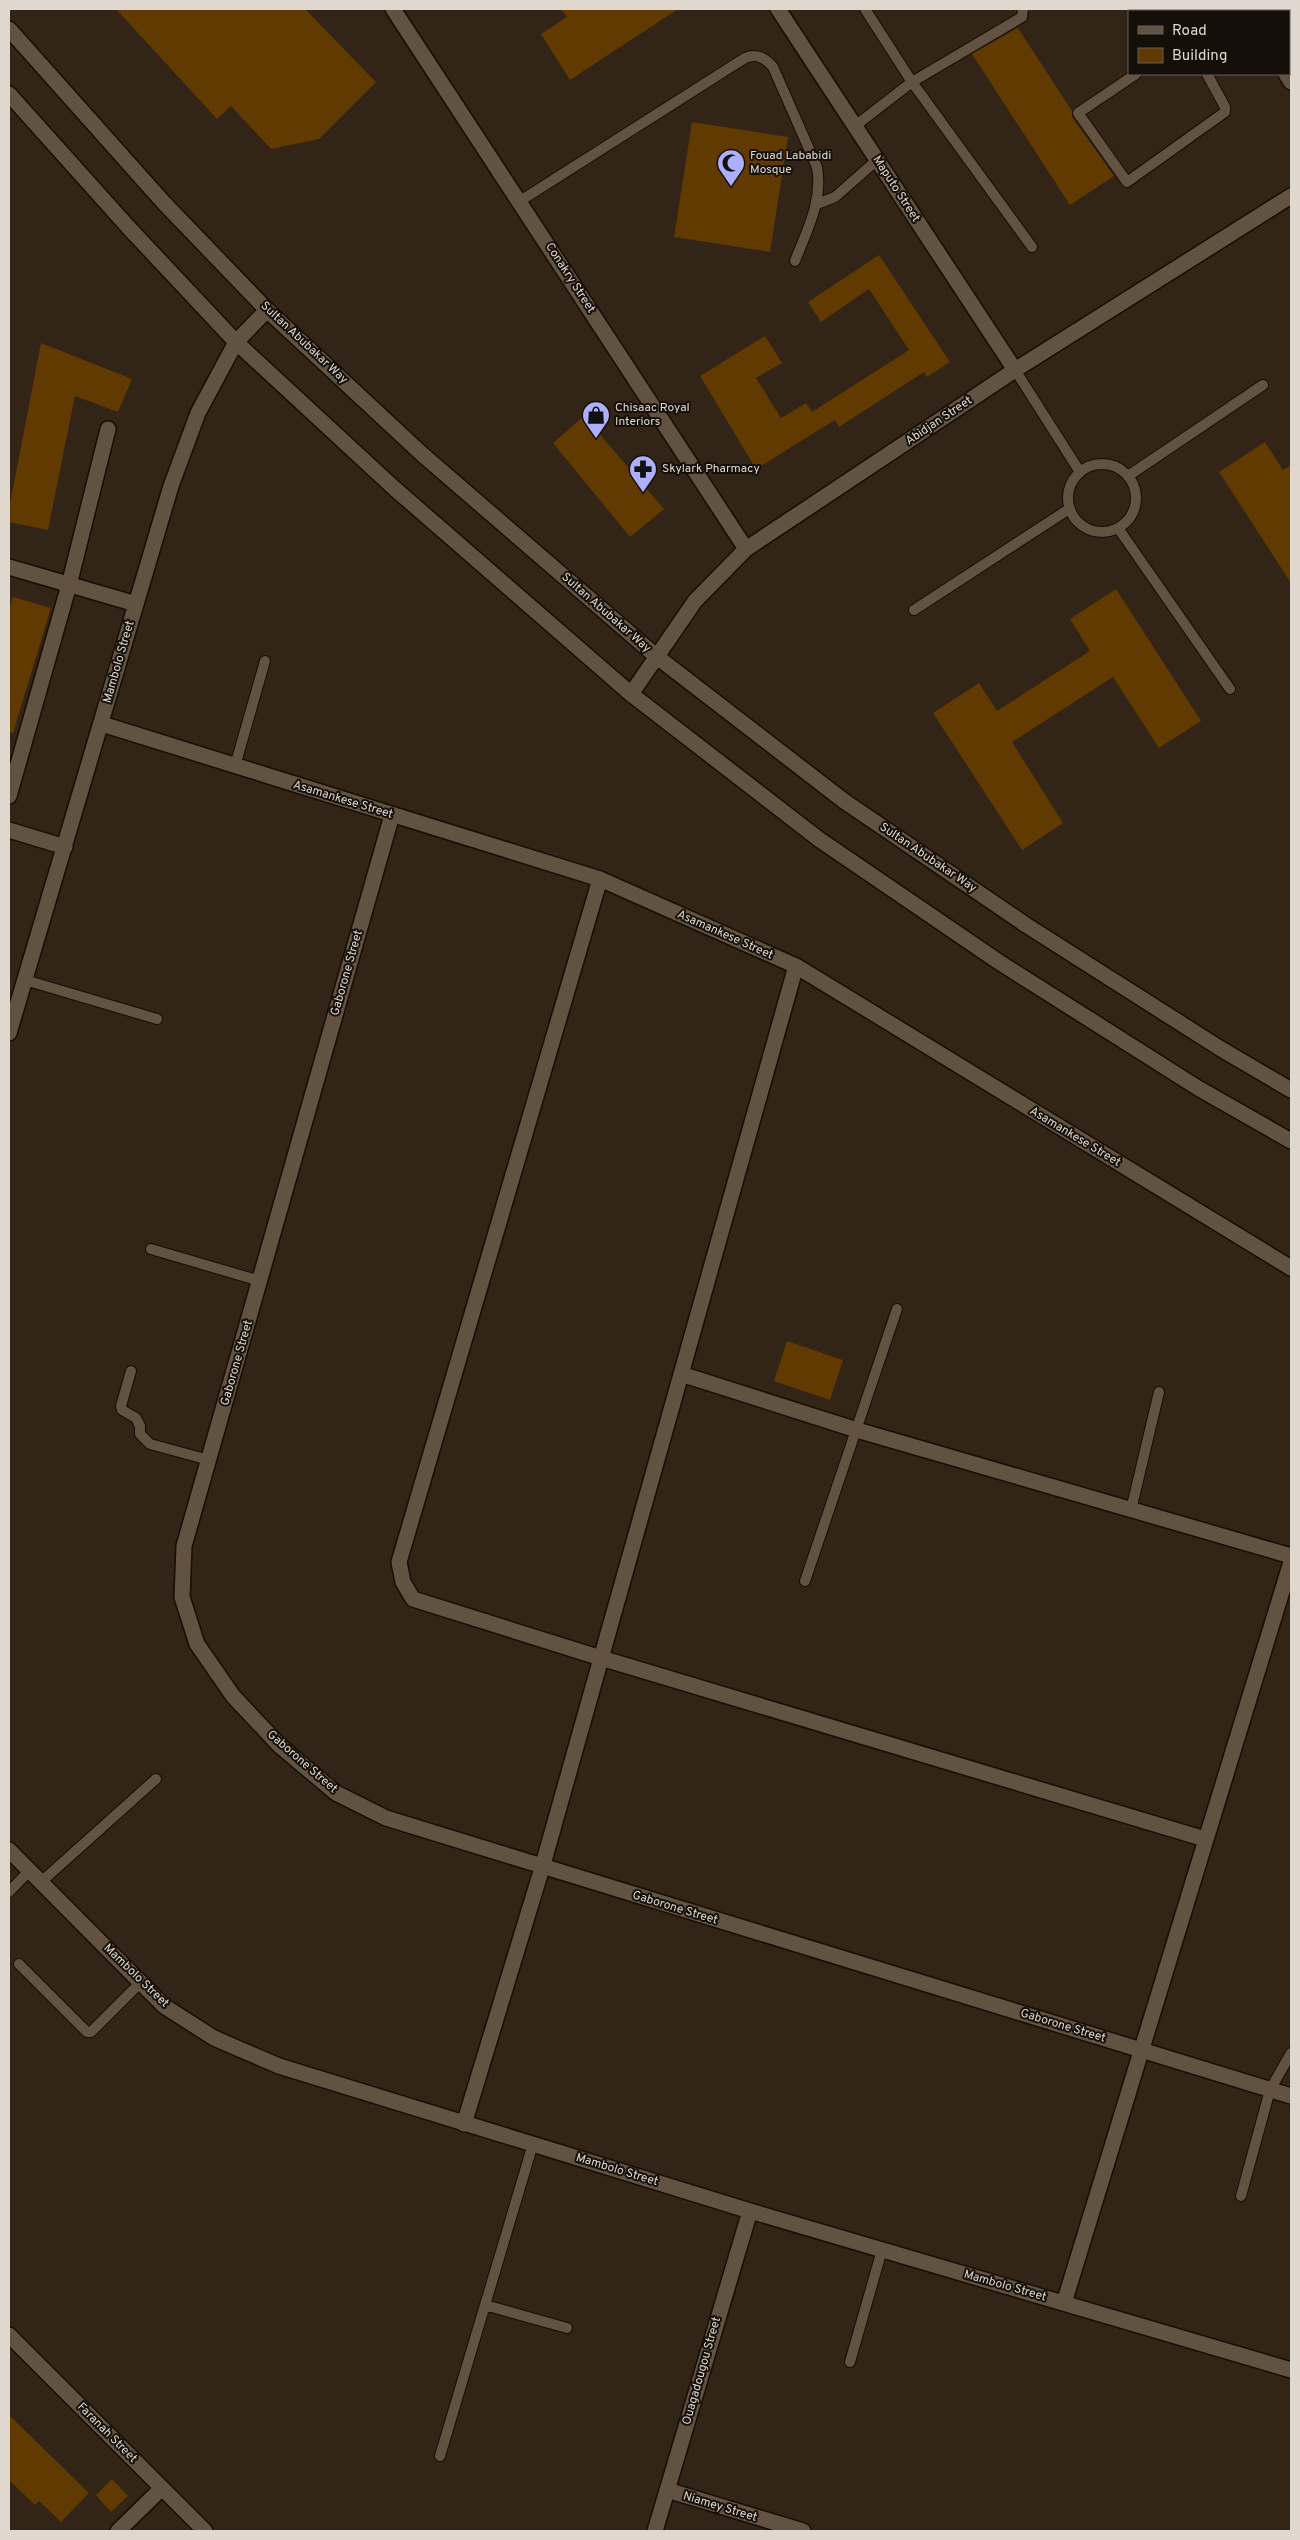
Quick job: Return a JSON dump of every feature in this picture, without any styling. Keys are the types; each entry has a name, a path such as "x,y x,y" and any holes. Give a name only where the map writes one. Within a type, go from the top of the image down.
{"street":[{"name":"Conakry Street","path":"393,9 746,549"},
{"name":"Maputo Street","path":"778,9 1015,370"},
{"name":"Sultan Abubakar Way","path":"9,29 164,203 267,310 423,455 656,656 844,801 1034,930 1221,1049 1291,1090"},
{"path":"9,94 129,228 236,342 394,488 631,694 820,840 999,962 1198,1088 1291,1141"},
{"name":"Abidjan Street","path":"631,694 695,601 746,549 1015,370 1291,196"},
{"name":"Mambolo Street","path":"9,1033 171,486 198,413 236,342 267,310"},
{"path":"9,796 70,585 108,429"},
{"path":"9,566 136,604"},
{"name":"Asamankese Street","path":"102,724 600,879 796,966 1291,1268"},
{"name":"Gaborone Street","path":"392,815 184,1546 182,1597 197,1644 233,1696 280,1746 336,1793 386,1818 542,1868 1291,2096"},
{"path":"9,830 65,847"},
{"path":"600,879 399,1562 403,1582 413,1599 601,1658 1205,1839"},
{"path":"464,2124 542,1868 796,966"},
{"path":"681,1374 858,1430 1291,1556"},
{"path":"1064,2303 1291,1562"},
{"name":"Mambolo Street","path":"9,1850 164,2006 214,2038 279,2066 750,2211 1291,2370"},
{"name":"Ouagadougou Street","path":"655,2531 750,2211"},
{"name":"Faranah Street","path":"9,2335 205,2531"},
{"path":"118,2531 162,2488"},
{"name":"Niamey Street","path":"667,2490 803,2531"}],"lane":[{"path":"865,9 912,82 1032,247"},
{"path":"855,126 912,82 1022,17 1023,9"},
{"path":"520,201 751,55 762,57 773,67 817,167 819,179 817,204 795,261"},
{"path":"1135,75 1078,113 1127,182 1225,112 1225,107 1208,75"},
{"path":"817,204 836,197 877,160"},
{"path":"1015,370 1080,472"},
{"path":"1128,476 1263,385"},
{"path":"1105,464 1118,467 1128,476 1135,487 1136,501 1132,514 1124,525 1099,533 1086,529 1075,521 1069,508 1067,495 1071,482 1080,472 1091,465 1105,464"},
{"path":"914,610 1069,508"},
{"path":"1118,528 1230,688"},
{"path":"235,766 266,662"},
{"path":"25,980 157,1019"},
{"path":"151,1249 260,1281"},
{"path":"805,1581 858,1430 897,1309"},
{"path":"131,1371 121,1406 122,1410 136,1418 144,1440 150,1444 209,1460"},
{"path":"1131,1510 1159,1392"},
{"path":"41,1882 156,1779"},
{"path":"9,1892 29,1871"},
{"path":"19,1964 87,2032 91,2032 141,1982"},
{"path":"1241,2196 1270,2090 1291,2053"},
{"path":"440,2456 532,2144"},
{"path":"850,2362 882,2250"},
{"path":"485,2305 567,2328"}],"building":[{"path":"116,9 305,9 376,82 319,139 271,149 231,106 217,119"},
{"path":"561,9 678,9 570,80 541,34 567,17"},
{"path":"1018,28 1072,111 1072,117 1114,176 1070,205 972,54"},
{"name":"Fouad Lababidi Mosque","path":"692,122 788,137 770,252 674,237"},
{"path":"879,255 950,362 927,377 924,372 839,427 835,420 756,469 700,376 765,336 782,363 756,378 781,418 806,403 812,412 909,350 869,289 821,322 808,302"},
{"path":"41,343 132,379 118,412 75,396 48,530 9,522 9,509"},
{"path":"584,416 664,509 630,537 553,443"},
{"path":"1265,442 1283,470 1291,465 1291,583 1219,472"},
{"path":"1116,589 1201,721 1159,748 1113,677 1012,742 1063,823 1022,850 933,713 979,683 997,711 1090,651 1070,619"},
{"path":"13,597 51,608 13,733 9,732 9,610"},
{"path":"787,1341 843,1360 830,1400 774,1381"},
{"path":"9,2415 89,2493 61,2522 39,2501 35,2505 9,2480"},
{"path":"112,2479 128,2496 111,2512 96,2495"}],"place":[{"name":"Fouad Lababidi Mosque","path":"731,187"},
{"name":"Chisaac Royal Interiors","path":"596,439"},
{"name":"Skylark Pharmacy","path":"643,493"}]}
